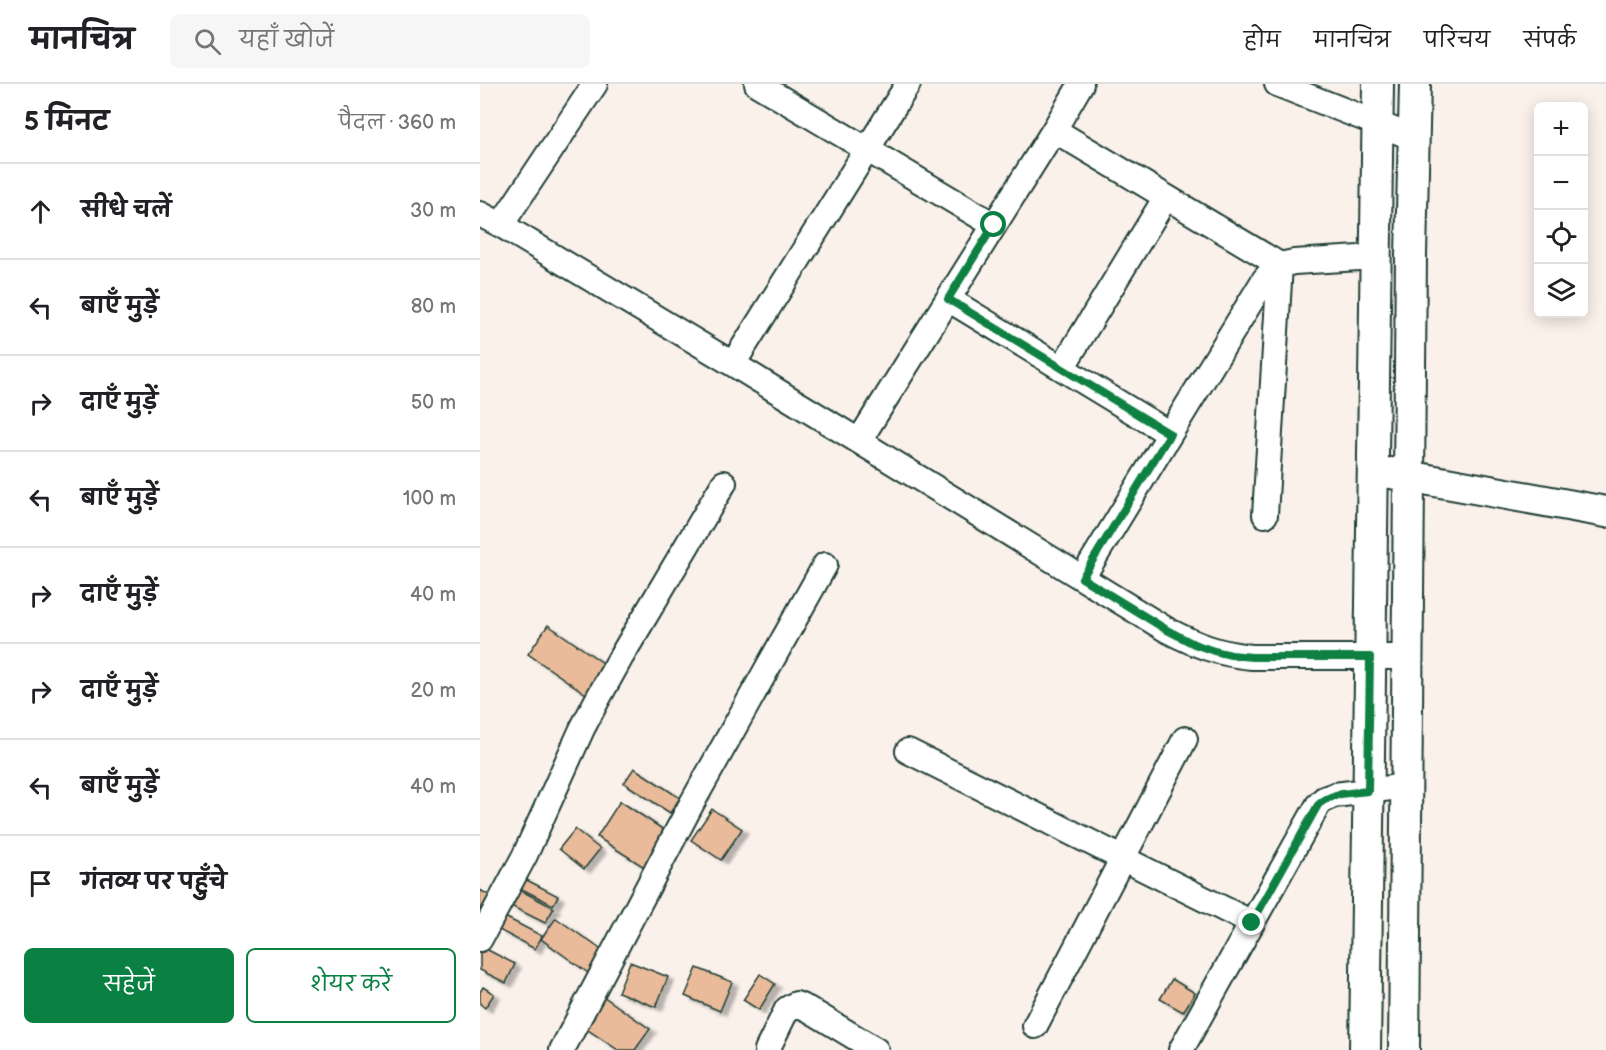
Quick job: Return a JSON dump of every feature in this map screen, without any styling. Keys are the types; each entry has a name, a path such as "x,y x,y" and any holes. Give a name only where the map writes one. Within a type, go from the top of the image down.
{"street":[{"path":"595,84 490,219 733,364 1167,630 1194,644 1231,655 1252,657 1407,657"},
{"path":"757,84 994,225"},
{"path":"733,364 908,84"},
{"path":"859,441 1081,84"},
{"path":"1278,84 1414,138"},
{"path":"1365,1050 1378,84"},
{"path":"1404,1050 1411,267 1415,84"},
{"path":"1054,130 1280,265"},
{"path":"1062,368 1166,197"},
{"path":"1082,578 1271,272 1280,265 1294,262 1376,257"},
{"path":"1265,515 1280,265"},
{"path":"948,299 1170,434"},
{"path":"1373,470 1606,512"},
{"path":"480,939 525,855 596,702 724,483"},
{"path":"562,1050 692,803 825,565"},
{"path":"1035,1026 1185,739"},
{"path":"908,751 1252,923"},
{"path":"1181,1050 1318,805 1324,799 1335,795 1407,786"},
{"path":"767,1050 787,1009 796,1004 808,1008 876,1050"}],"building":[{"path":"548,625 606,665 586,694 528,654"},
{"path":"634,768 680,798 670,813 624,783"},
{"path":"620,801 667,832 644,867 597,837"},
{"path":"712,809 742,829 721,860 691,840"},
{"path":"575,829 600,849 584,869 559,849"},
{"path":"523,878 558,896 553,905 518,887"},
{"path":"518,889 554,908 545,923 509,905"},
{"path":"480,890 496,899 480,926"},
{"path":"505,917 542,936 535,949 499,930"},
{"path":"556,918 606,953 591,975 541,939"},
{"path":"482,947 515,964 506,983 480,970"},
{"path":"630,962 668,977 656,1007 618,992"},
{"path":"697,968 732,982 720,1011 685,996"},
{"path":"760,974 775,984 759,1010 743,1000"},
{"path":"1172,979 1195,993 1183,1012 1160,999"},
{"path":"483,987 494,994 485,1008 480,1004 480,992"},
{"path":"600,994 650,1029 635,1050 618,1050 579,1024"}],"route":[{"path":"994,225 948,299 1170,434 1082,578 1167,630 1214,651 1252,657 1370,657 1368,791 1335,795 1324,799 1318,805 1252,923"}]}
